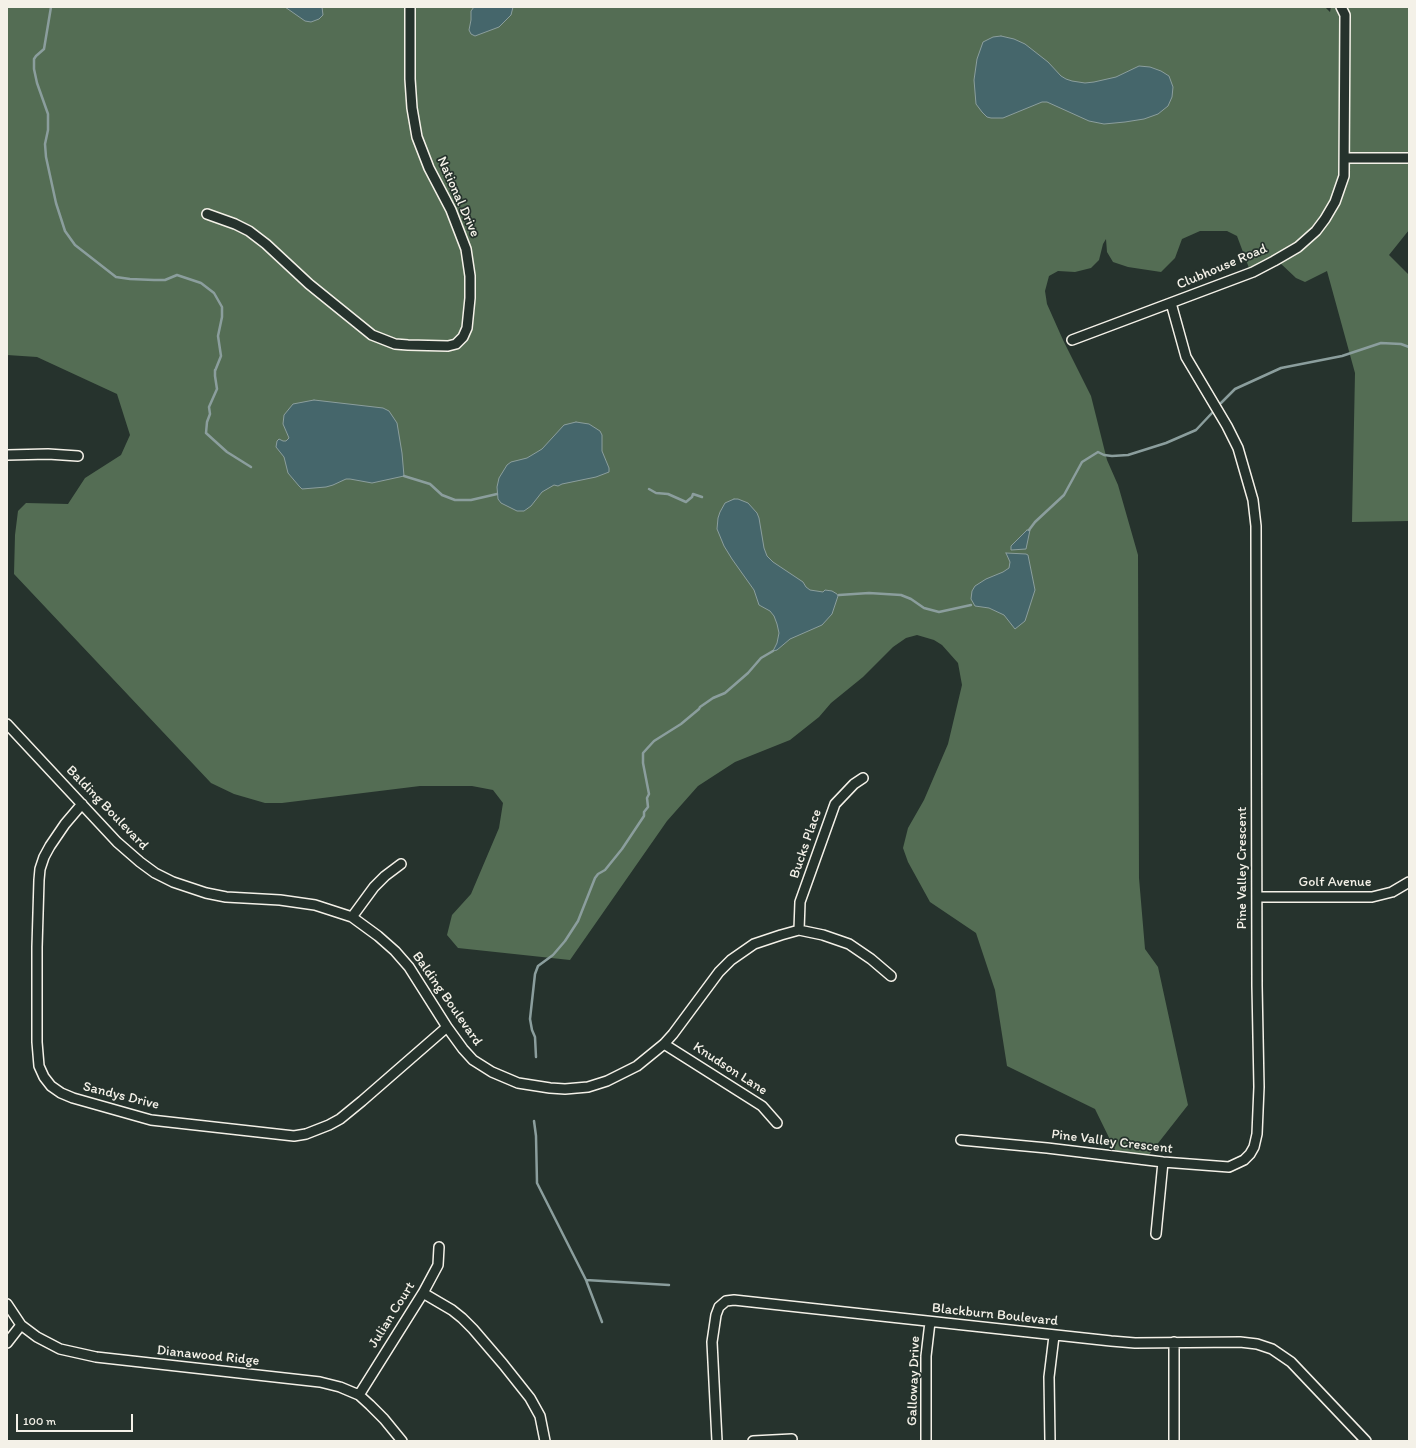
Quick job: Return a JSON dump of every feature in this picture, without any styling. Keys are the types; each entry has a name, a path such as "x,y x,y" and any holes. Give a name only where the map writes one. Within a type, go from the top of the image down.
{"street":[{"name":"National Drive","path":"207,214 250,231 309,284 372,335 395,344 408,346 448,346 456,344 463,337 468,328 470,298 470,276 466,249 451,210 429,168 417,137 412,108 410,79 410,7"},
{"name":"Clubhouse Road","path":"1072,340 1253,272 1298,247 1316,231 1335,202 1344,176 1345,15 1341,7"},
{"path":"1345,158 1409,158"},
{"name":"Pine Valley Crescent","path":"961,1140 1048,1148 1163,1162 1229,1167 1244,1160 1254,1147 1257,1134 1259,1087 1256,986 1256,526 1253,500 1238,448 1227,426 1186,357 1171,303"},
{"path":"7,455 48,454 78,456"},
{"name":"Balding Boulevard","path":"7,724 117,842 155,873 173,882 206,893 226,897 280,900 315,905 352,917 384,941 409,967 447,1027 473,1060 492,1072 518,1083 550,1088 588,1087 607,1081 640,1064 664,1044 673,1034 719,972 731,960 754,944 769,938 799,930 823,935 849,944 871,959 891,976"},
{"name":"Bucks Place","path":"799,930 800,902 835,804 854,784 863,778"},
{"name":"Sandys Drive","path":"82,804 65,824 50,846 40,869 39,880 37,947 39,1066 44,1077 51,1086 61,1093 73,1098 151,1120 294,1136 306,1134 340,1119 447,1027"},
{"path":"352,917 374,887 385,876 401,864"},
{"name":"Golf Avenue","path":"1257,897 1372,897 1392,892 1409,882"},
{"name":"Knudson Lane","path":"664,1044 762,1106 777,1123"},
{"path":"1156,1234 1163,1162"},
{"name":"Julian Court","path":"359,1395 423,1293 438,1265 439,1248"},
{"path":"423,1293 452,1310 462,1318 503,1364 534,1404 540,1416 545,1441"},
{"name":"Blackburn Boulevard","path":"717,1441 712,1342 716,1315 719,1307 724,1303 734,1300 1054,1336 1126,1342 1248,1342 1272,1350 1291,1362 1366,1441"},
{"name":"Dianawood Ridge","path":"7,1304 22,1325 37,1337 60,1349 79,1354 320,1382 340,1387 359,1395 381,1415 402,1441"},
{"name":"Galloway Drive","path":"926,1441 926,1356 930,1322"},
{"path":"7,1342 22,1325"},
{"path":"1050,1441 1049,1377 1054,1336"},
{"path":"1174,1342 1174,1441"},
{"path":"754,1441 792,1439"}],"green space":[{"path":"7,7 1325,7 1330,12 1331,7 1409,7 1409,230 1389,255 1409,275 1409,521 1352,522 1355,373 1327,271 1305,282 1296,278 1278,261 1259,270 1249,268 1237,236 1227,231 1200,231 1182,239 1175,258 1161,272 1128,267 1113,262 1107,252 1106,239 1103,244 1099,260 1091,268 1075,272 1058,271 1049,276 1045,291 1047,304 1091,396 1107,460 1118,485 1138,555 1139,878 1145,949 1158,967 1188,1105 1148,1156 1119,1158 1095,1109 1007,1066 995,990 976,933 930,902 908,862 903,848 908,828 924,800 948,744 962,685 958,663 942,645 934,640 917,635 906,638 893,647 863,677 831,703 819,717 790,740 735,762 698,786 667,821 570,960 458,948 447,935 452,915 471,894 499,828 503,803 493,790 472,786 420,786 282,803 265,803 234,794 211,783 14,574 15,535 18,511 26,503 68,504 85,478 121,455 130,435 117,394 37,357 7,355"}],"water":[{"path":"285,7 322,7 323,15 319,19 311,22 305,21"},
{"path":"474,7 513,7 511,15 499,27 475,36 471,34 469,30 471,11"},
{"path":"1001,36 1014,39 1025,44 1048,62 1061,76 1072,81 1085,83 1094,82 1116,77 1139,66 1150,67 1169,76 1173,87 1172,97 1168,106 1158,114 1144,119 1125,122 1104,124 1089,121 1047,102 1042,102 1003,118 987,117 976,104 974,80 977,59 983,42 993,37"},
{"path":"314,400 383,408 389,411 397,423 404,476 372,483 346,479 326,487 302,489 288,473 284,457 276,447 279,439 286,441 289,438 283,424 284,415 293,404"},
{"path":"576,422 589,424 600,431 602,435 602,451 609,468 609,472 596,477 558,486 554,485 542,492 531,506 524,511 517,511 501,503 498,499 497,487 499,478 507,465 511,462 527,458 542,449 564,425"},
{"path":"734,499 748,503 757,513 764,548 767,556 773,562 803,582 810,590 823,592 825,590 832,591 838,596 832,614 822,625 790,639 777,650 773,651 777,643 779,633 774,616 770,611 759,605 754,590 724,546 717,529 718,518 725,503"},
{"path":"1027,530 1030,530 1026,549 1011,550 1011,546"},
{"path":"1006,553 1028,555 1035,590 1025,621 1015,629 1004,615 989,608 975,606 971,599 972,591 975,586 1009,568 1010,562"}],"waterway":[{"path":"51,7 44,49 34,59 34,69 37,83 48,114 48,130 45,144 46,157 56,203 65,231 75,245 116,277 165,280 177,275 201,283 214,293 222,307 222,317 218,336 221,356 215,370 217,389 209,407 210,414 207,422 206,433 227,452 251,467"},
{"path":"1221,403 1235,389 1281,368 1342,356 1381,343 1401,344 1409,347"},
{"path":"1029,530 1035,522 1064,495 1082,462 1098,452 1104,455 1112,456 1128,455 1166,443 1196,430 1212,413"},
{"path":"404,476 430,484 442,495 455,500 471,500 497,494"},
{"path":"649,489 656,493 668,494 686,502 692,497 693,494 702,497"},
{"path":"839,595 869,593 901,595 911,599 924,608 939,612 971,605"},
{"path":"536,1057 535,1037 530,1019 535,974 538,966 553,955 565,941 578,921 595,878 598,874 605,870 622,849 644,816 644,812 648,807 647,798 649,794 643,763 643,753 654,741 681,724 700,707 713,698 725,693 748,673 761,658 773,651"},
{"path":"534,1121 536,1136 537,1183 586,1280 602,1322"},
{"path":"586,1280 669,1285"}]}
